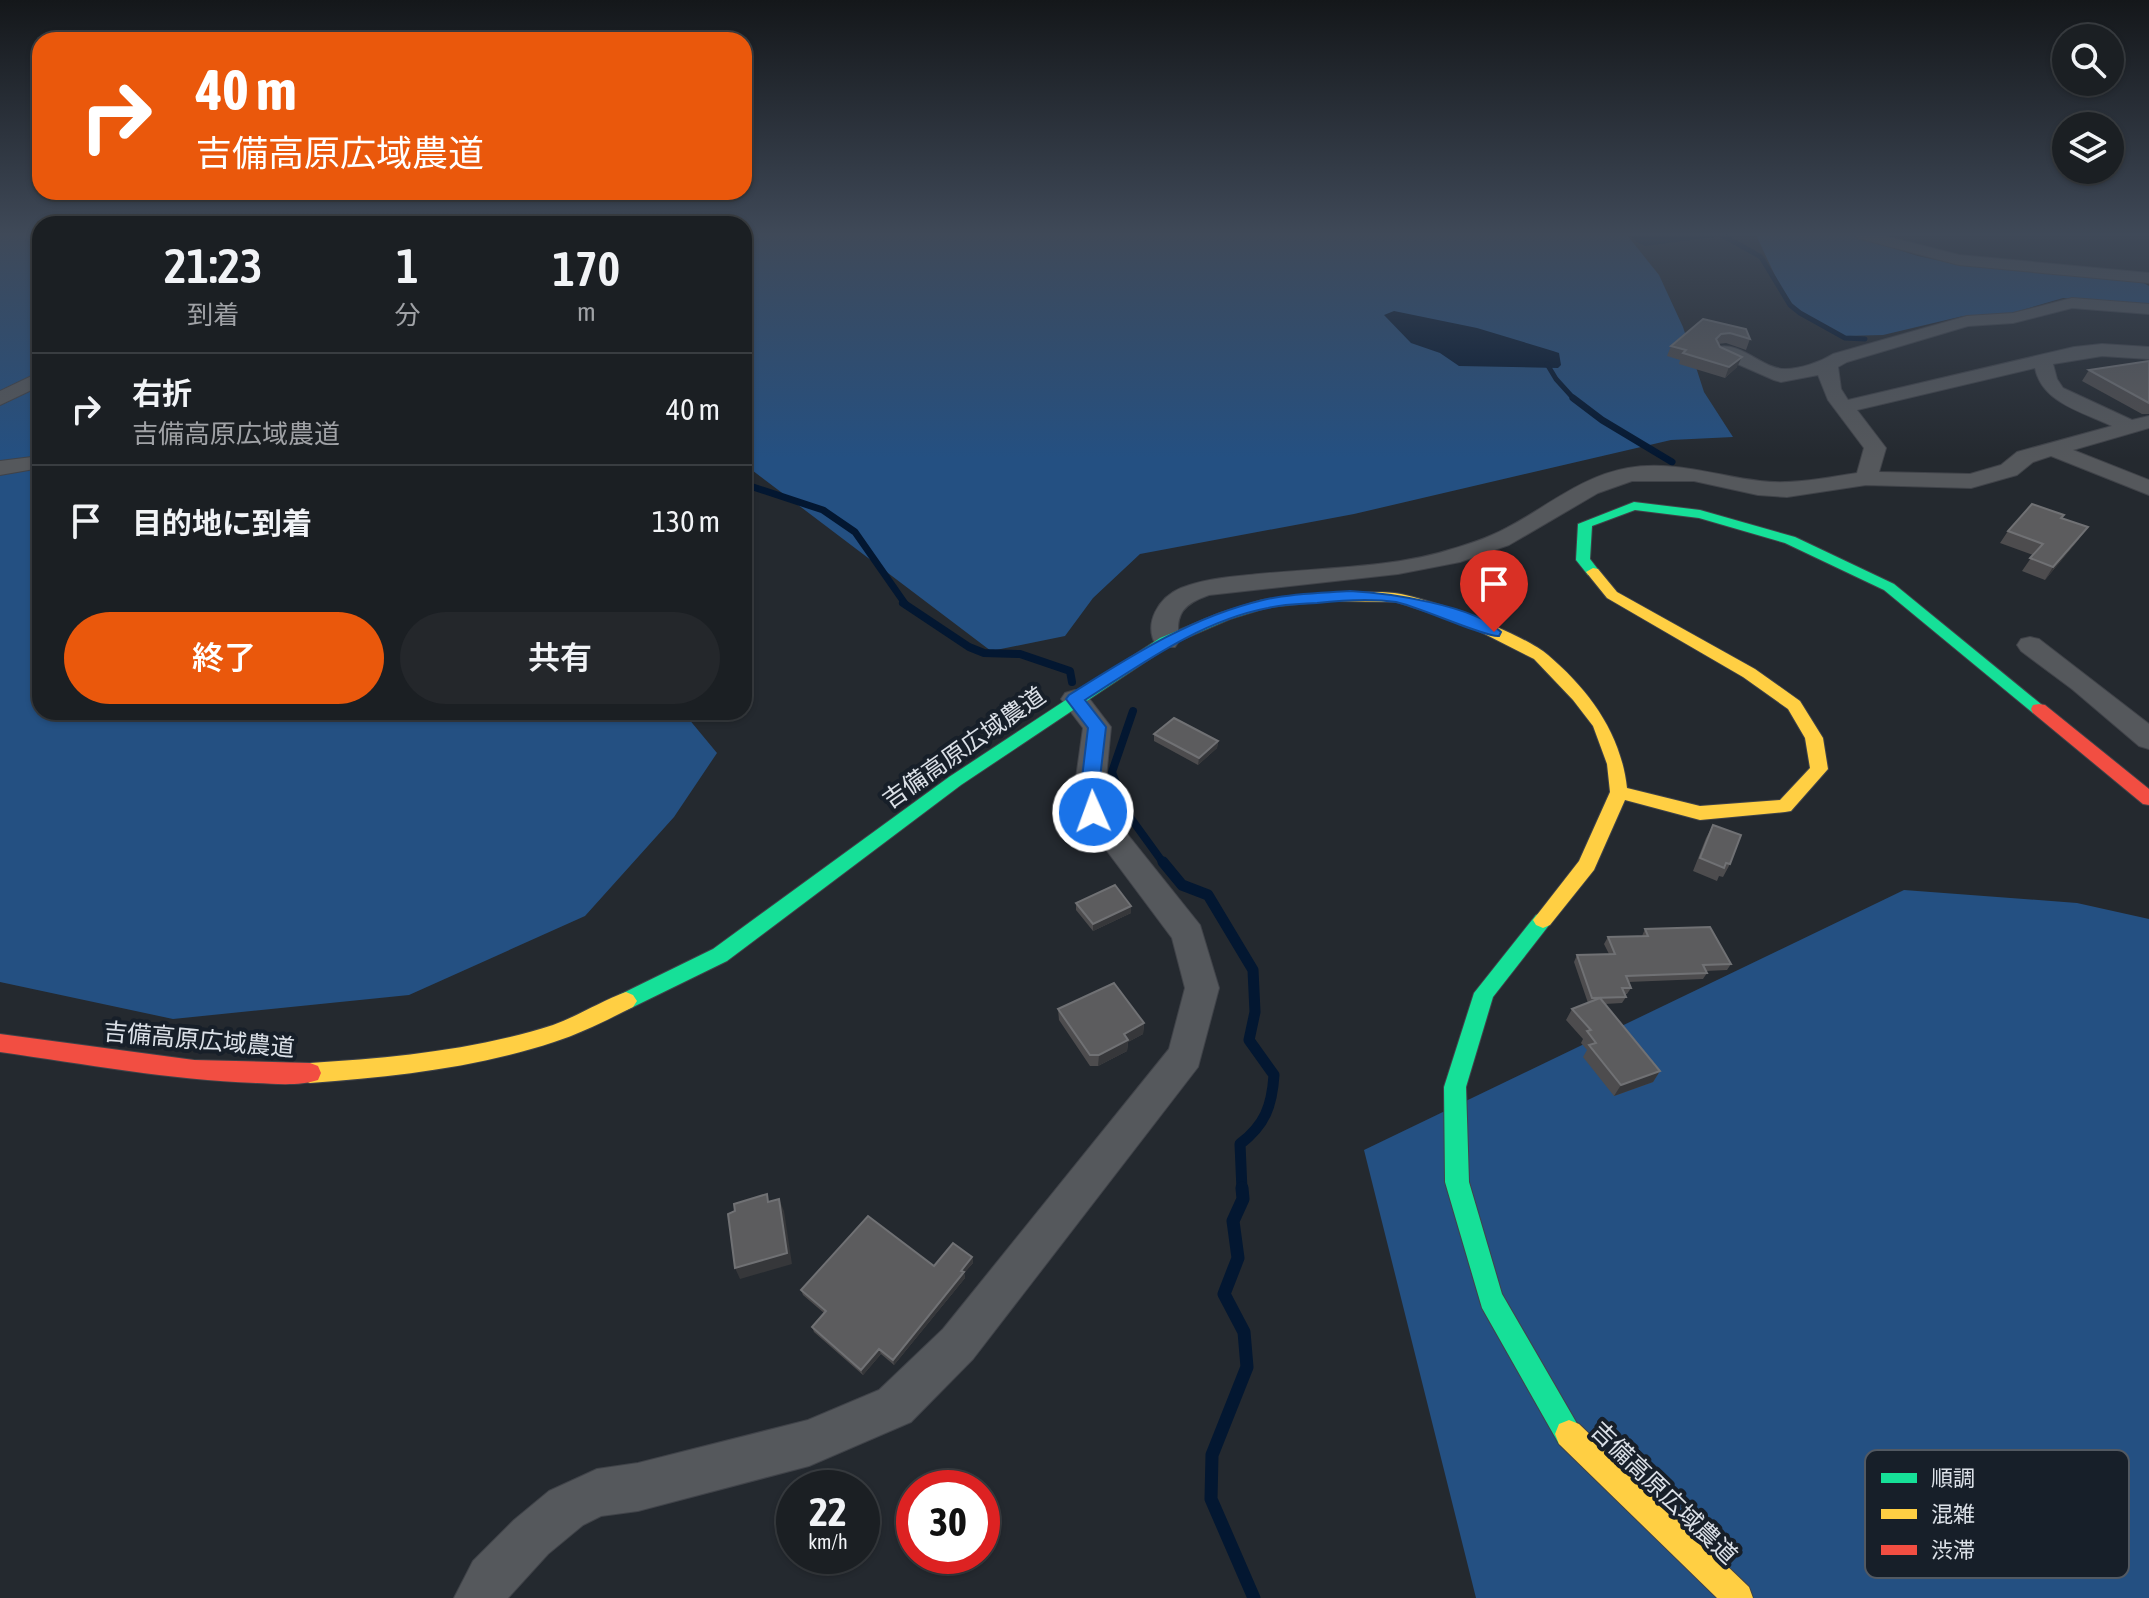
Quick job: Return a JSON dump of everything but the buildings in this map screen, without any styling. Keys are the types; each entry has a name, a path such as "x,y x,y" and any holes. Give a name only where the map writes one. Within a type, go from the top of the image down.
{"street":[{"path":"1724,351 1781,376 1809,369 1827,369 1840,358 1967,321 2013,318 2046,310"},
{"path":"1843,407 2043,360 2102,350 2149,353"},
{"path":"2043,360 2047,380 2056,392 2138,424"},
{"path":"1827,369 1826,377 1843,407 1875,448 1866,478"},
{"path":"0,399 32,382"},
{"path":"1166,641 1162,623 1171,603 1192,591 1212,586 1398,567 1452,557 1501,540 1598,484 1630,474 1694,474 1758,488 1787,490 1866,478 1971,481 2009,470 2025,457 2138,424"},
{"path":"2051,449 2149,488"},
{"path":"0,468 32,463"},
{"path":"1619,792 1700,813 1785,806 1819,769 1814,738 1794,705 1749,673 1612,595 1583,560 1585,524 1634,506 1700,514 1790,540 1889,587 2149,799"},
{"name":"吉備高原広域農道","path":"0,1043 278,1075 374,1069 463,1054 555,1033 658,987 720,955 955,781 1166,641 1225,616 1267,603 1350,595 1398,598 1470,621 1540,656 1579,696 1601,725 1616,764 1619,792 1587,865 1484,993 1455,1087 1457,1182 1491,1299 1571,1438 1738,1598"},
{"path":"2030,645 2082,683 2149,739"},
{"path":"479,1598 491,1579 531,1537 566,1508 597,1493 638,1487 809,1443 895,1406 958,1344 1185,1056 1202,988 1188,934 1093,812 1091,778 1097,727 1075,699"}],"shaded area":[{"path":"0,310 32,310 32,720 690,720 717,753 674,817 585,916 409,995 173,1019 0,982"},
{"path":"752,310 1675,310 1704,392 1733,437 1671,440 1354,514 1140,554 1093,598 1065,636 991,651 752,470"},
{"path":"1798,310 2024,310 1963,316 1883,335 1844,336"},
{"path":"1394,311 1477,328 1553,351 1559,353 1561,365 1558,368 1459,366 1440,353 1411,343 1384,315"},
{"path":"1904,890 2077,903 2149,919 2149,1598 1476,1598 1364,1150"}],"waterway":[{"path":"1796,310 1845,338 1865,339"},
{"path":"1547,364 1574,398"},
{"path":"1574,398 1602,420 1672,462"},
{"path":"752,487 823,510 855,532 906,605"},
{"path":"906,605 969,647 984,653 1020,654 1070,671 1072,682"},
{"path":"1133,711 1112,772 1127,813 1164,864"},
{"path":"1163,862 1182,885 1208,895 1253,970 1255,1012 1249,1040 1274,1075 1266,1114 1256,1130 1240,1144 1242,1190"},
{"path":"1242,1188 1243,1199 1233,1221 1238,1258 1224,1294 1244,1332 1247,1367 1212,1455 1211,1499 1254,1598"}],"traffic: fast":[{"path":"1593,572 1583,560 1585,524 1634,506 1700,514 1790,540 1889,587 2039,709"},
{"path":"626,1001 720,955 955,781 1166,641 1225,616 1267,603 1333,597"},
{"path":"1543,920 1484,993 1455,1087 1457,1182 1491,1299 1569,1434"}],"traffic: slow":[{"path":"1593,572 1612,595 1749,673 1794,705 1814,738 1819,769 1785,806 1700,813 1619,792"},
{"path":"1333,597 1398,598 1470,621 1540,656 1579,696 1601,725 1616,764 1619,792 1587,865 1543,920"},
{"path":"310,1073 402,1064 493,1049 561,1031 626,1001"},
{"path":"1569,1434 1738,1598"}],"traffic: jam":[{"path":"2039,709 2149,799"},
{"path":"0,1043 194,1070 310,1073"}],"route":[{"path":"1093,812 1091,778 1097,727 1075,699 1166,641 1225,616 1267,603 1350,595 1398,598 1494,632"}]}
